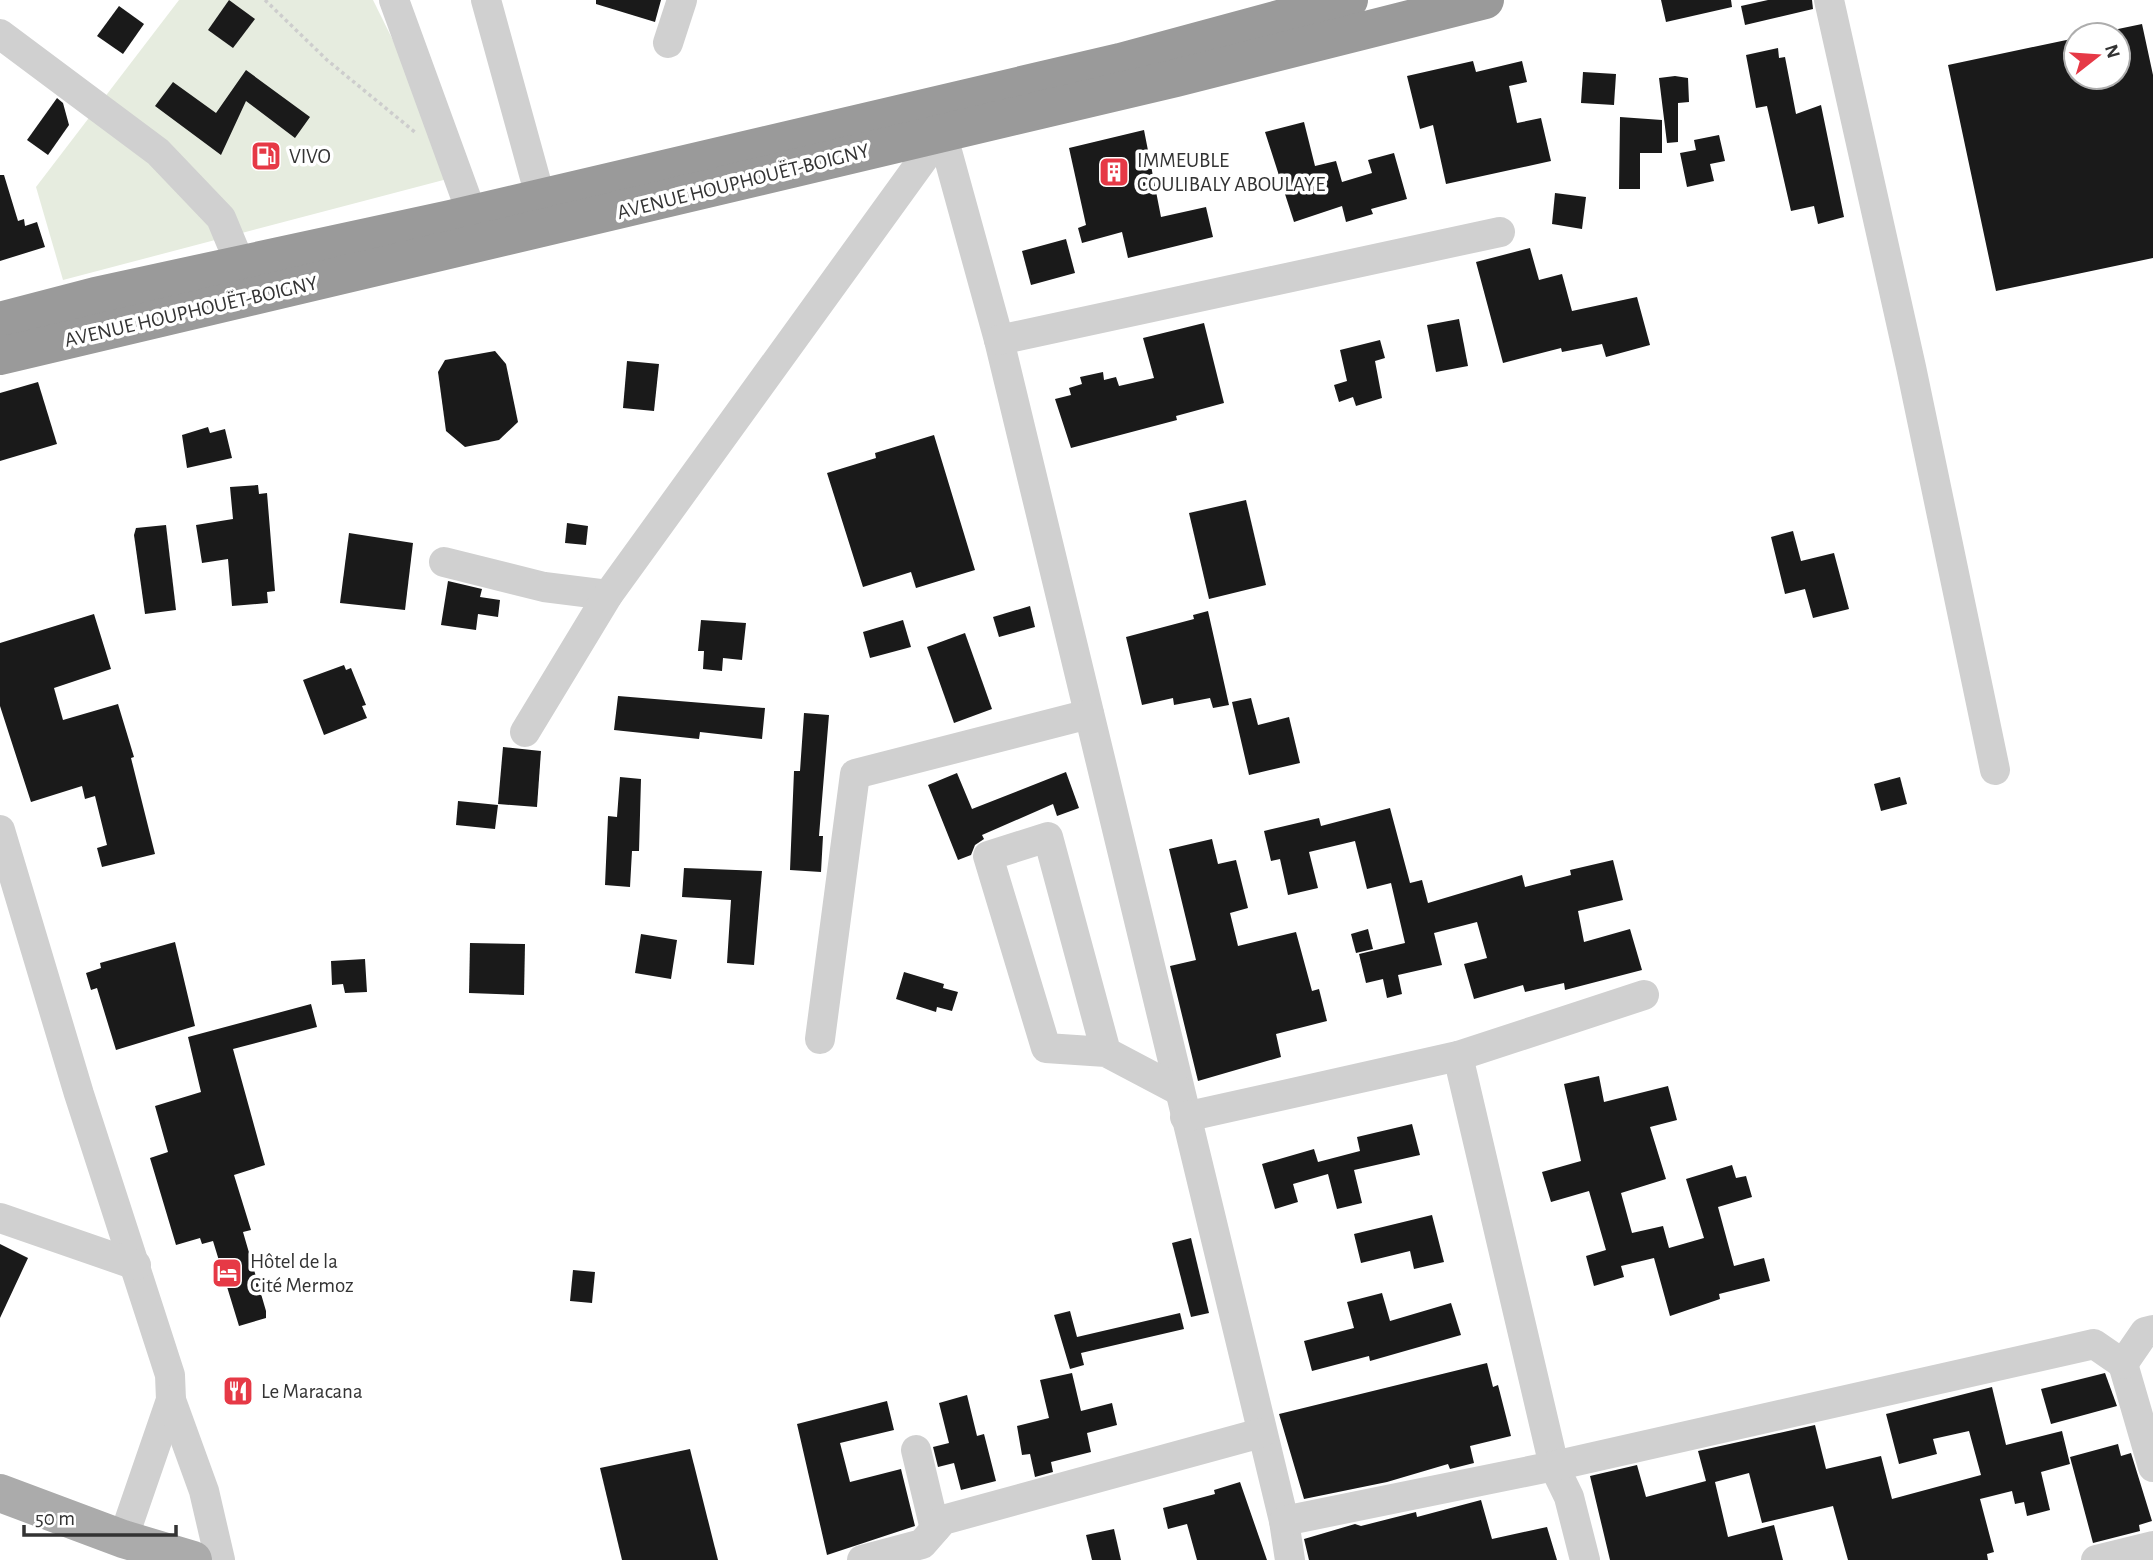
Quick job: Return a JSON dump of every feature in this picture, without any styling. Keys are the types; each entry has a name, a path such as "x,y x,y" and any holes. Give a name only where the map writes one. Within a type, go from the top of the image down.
{"highway":[{"name":"AVENUE HOUPHOUËT-BOIGNY","path":"0,356 540,196 1120,62 1349,0"},
{"name":"AVENUE HOUPHOUËT-BOIGNY","path":"0,321 247,281 942,133 1176,78 1485,0"}],"main road":[{"path":"0,1493 123,1539 193,1560"}],"street":[{"path":"394,0 472,214"},
{"path":"486,0 540,196"},
{"path":"668,43 682,0"},
{"path":"1829,0 1911,367 1995,769"},
{"path":"0,34 158,152 221,218 247,281"},
{"path":"942,133 999,340 1284,1521 1290,1560"},
{"path":"525,732 608,594 942,133"},
{"path":"999,340 1500,232"},
{"path":"444,562 544,587 608,594"},
{"path":"820,1039 855,774 1089,715"},
{"path":"0,830 79,1094 164,1350 170,1375 171,1400 204,1491 220,1560"},
{"path":"1106,1052 1048,837 988,856 1046,1048 1106,1052 1182,1104 1458,1056 1644,995"},
{"path":"1458,1056 1554,1466 1569,1497 1585,1560"},
{"path":"0,1218 136,1265"},
{"path":"2123,1364 2145,1332 2153,1330"},
{"path":"1284,1521 1554,1466 2094,1344 2123,1364 2153,1467"},
{"path":"123,1539 171,1400"},
{"path":"862,1560 922,1544 943,1521 1261,1433"},
{"path":"916,1450 935,1529"},
{"path":"2096,1560 2153,1546"}],"path":[{"path":"265,0 327,60 424,141"}],"shaded area":[{"path":"179,0 373,0 431,117 455,177 63,280 36,187"}],"building":[{"path":"229,0 255,19 233,48 208,30"},
{"path":"596,0 661,0 655,22 596,4"},
{"path":"1661,0 1731,0 1732,7 1666,22"},
{"path":"1768,0 1812,0 1813,9 1745,25 1741,6"},
{"path":"119,6 144,24 123,54 97,36"},
{"path":"2142,24 2153,75 2153,258 1996,291 1948,65 2062,41 2062,91 2132,91 2132,26"},
{"path":"1778,48 1779,58 1785,57 1796,114 1821,105 1844,217 1818,224 1814,206 1791,211 1767,106 1756,108 1746,55"},
{"path":"1473,61 1476,72 1522,61 1527,82 1509,86 1517,123 1541,118 1551,161 1446,184 1433,125 1420,129 1407,76"},
{"path":"246,70 310,117 295,138 246,101 221,155 155,106 173,82 216,113"},
{"path":"1583,72 1616,74 1614,105 1581,103"},
{"path":"1659,78 1688,78 1689,102 1678,103 1678,142 1667,143"},
{"path":"57,98 63,103 69,125 48,155 27,140"},
{"path":"1620,117 1662,120 1662,153 1640,153 1640,189 1619,189"},
{"path":"1304,122 1315,166 1336,161 1342,182 1372,173 1368,160 1394,153 1407,199 1371,209 1373,214 1346,222 1342,206 1294,222 1265,132"},
{"path":"1144,130 1161,217 1206,207 1213,237 1128,258 1122,232 1082,243 1078,228 1086,225 1069,148"},
{"path":"1719,135 1725,161 1710,164 1714,181 1687,187 1680,153 1696,150 1694,140"},
{"path":"0,175 4,175 18,221 24,219 25,226 37,222 45,247 0,261"},
{"path":"1555,193 1586,197 1582,229 1552,224"},
{"path":"1066,239 1075,273 1031,285 1022,251"},
{"path":"1530,248 1539,280 1562,274 1572,311 1637,297 1650,345 1606,357 1602,344 1562,352 1561,348 1503,363 1476,262"},
{"path":"1459,319 1468,366 1436,372 1427,325"},
{"path":"1204,323 1224,403 1176,416 1177,420 1071,448 1055,399 1071,395 1069,388 1082,384 1080,377 1103,372 1104,380 1116,377 1119,386 1154,378 1143,338"},
{"path":"1380,340 1385,358 1375,361 1382,398 1356,406 1353,397 1339,402 1334,385 1347,381 1340,350"},
{"path":"495,351 506,364 518,422 499,440 465,447 446,431 438,372 445,360"},
{"path":"627,361 659,364 654,411 623,408"},
{"path":"38,382 57,444 0,461 0,393"},
{"path":"208,427 210,433 225,429 232,458 187,468 182,435"},
{"path":"934,435 975,570 916,588 911,572 863,587 827,473 876,458 875,453"},
{"path":"258,485 259,494 267,493 275,591 267,592 268,603 232,606 228,559 202,563 196,525 233,519 230,487"},
{"path":"1246,500 1266,585 1209,599 1189,513"},
{"path":"567,523 588,526 586,545 565,543"},
{"path":"166,525 176,610 145,614 134,535 136,528"},
{"path":"1793,531 1801,561 1834,553 1849,609 1813,618 1805,589 1785,594 1771,537"},
{"path":"349,533 413,543 405,610 340,603"},
{"path":"448,581 482,589 480,597 500,600 498,617 478,614 476,630 441,625"},
{"path":"1030,606 1035,627 999,637 993,617"},
{"path":"1208,611 1229,705 1213,708 1210,698 1174,705 1173,698 1142,705 1126,637 1194,619 1193,615"},
{"path":"94,614 111,669 54,688 63,720 118,704 134,757 131,758 155,854 102,867 97,848 107,845 95,796 85,799 82,786 31,802 0,706 0,643"},
{"path":"701,620 746,623 742,660 723,658 722,671 703,669 704,651 698,651"},
{"path":"903,620 911,647 870,658 863,632"},
{"path":"965,633 992,709 954,723 927,647"},
{"path":"344,665 346,670 351,668 366,705 362,706 367,718 324,735 303,680"},
{"path":"618,696 765,708 762,739 700,732 699,739 614,730"},
{"path":"1251,698 1258,725 1289,717 1300,763 1249,775 1232,702"},
{"path":"804,713 829,715 819,836 823,836 821,872 790,870 794,771 800,771"},
{"path":"503,747 541,751 537,807 498,804"},
{"path":"1066,772 1079,808 1057,816 1053,804 982,835 984,839 975,845 971,855 958,860 928,785 957,773 972,809"},
{"path":"620,777 641,779 639,851 632,851 630,887 605,885 608,816 617,817"},
{"path":"1900,777 1907,804 1881,811 1874,784"},
{"path":"458,801 498,805 495,829 456,825"},
{"path":"1390,808 1410,883 1422,880 1428,903 1522,875 1525,887 1571,875 1570,870 1613,860 1623,900 1578,911 1584,942 1630,929 1642,970 1565,990 1564,983 1525,992 1523,985 1474,999 1464,964 1487,958 1477,922 1434,933 1442,965 1398,975 1402,994 1387,998 1383,979 1366,983 1359,954 1405,943 1391,883 1367,889 1355,841 1309,852 1318,888 1288,895 1280,859 1271,861 1264,831 1319,818 1321,826"},
{"path":"1212,839 1218,864 1236,860 1248,908 1230,913 1238,946 1296,932 1312,991 1319,989 1327,1021 1276,1034 1281,1057 1198,1081 1170,966 1196,960 1169,849"},
{"path":"684,868 762,871 754,965 727,963 731,900 682,897"},
{"path":"1368,929 1373,949 1356,953 1351,934"},
{"path":"641,934 677,940 671,979 635,973"},
{"path":"175,942 195,1026 116,1050 97,988 91,990 86,973 101,968 100,963"},
{"path":"470,943 525,944 524,995 469,993"},
{"path":"365,959 367,992 345,993 343,984 332,985 331,961"},
{"path":"904,972 944,984 943,988 958,992 952,1011 937,1007 936,1012 896,999"},
{"path":"311,1004 317,1027 233,1049 265,1165 234,1175 251,1230 243,1232 266,1311 266,1318 239,1326 213,1241 202,1244 200,1238 176,1245 150,1158 168,1152 155,1106 201,1092 188,1037"},
{"path":"1599,1076 1604,1102 1668,1086 1677,1120 1650,1127 1666,1179 1621,1193 1632,1233 1663,1226 1669,1248 1704,1238 1686,1179 1732,1165 1736,1178 1746,1176 1752,1197 1718,1207 1734,1266 1764,1258 1770,1281 1719,1294 1720,1299 1670,1316 1654,1258 1621,1266 1624,1277 1594,1286 1586,1256 1606,1250 1589,1191 1551,1202 1542,1172 1581,1161 1564,1084"},
{"path":"1412,1124 1420,1155 1354,1170 1362,1203 1337,1209 1328,1174 1293,1184 1298,1202 1275,1209 1262,1164 1314,1149 1318,1162 1360,1151 1357,1137"},
{"path":"1432,1215 1444,1262 1414,1269 1410,1251 1361,1263 1354,1234"},
{"path":"1191,1238 1209,1313 1191,1317 1172,1243"},
{"path":"0,1244 28,1258 0,1318"},
{"path":"573,1270 595,1272 592,1303 570,1301"},
{"path":"1382,1293 1390,1321 1451,1303 1461,1335 1370,1361 1369,1356 1312,1371 1304,1341 1354,1328 1347,1302"},
{"path":"1070,1311 1077,1337 1180,1313 1184,1329 1081,1353 1084,1365 1070,1369 1054,1315"},
{"path":"1487,1363 1493,1387 1498,1385 1511,1436 1470,1446 1474,1463 1450,1469 1448,1464 1387,1482 1304,1499 1279,1414"},
{"path":"1072,1373 1081,1411 1112,1403 1117,1425 1087,1433 1091,1452 1051,1462 1053,1472 1035,1477 1030,1454 1022,1455 1017,1426 1049,1418 1040,1380"},
{"path":"2105,1373 2117,1406 2051,1424 2041,1389"},
{"path":"1992,1387 2006,1445 2062,1431 2070,1464 2041,1472 2050,1510 2027,1516 2024,1502 2015,1504 2012,1491 1980,1499 1994,1552 1987,1554 1988,1560 1848,1560 1833,1506 1762,1523 1749,1473 1715,1482 1728,1537 1774,1525 1783,1560 1610,1560 1590,1476 1637,1465 1646,1497 1706,1481 1698,1451 1815,1425 1826,1469 1881,1456 1892,1499 1981,1475 1969,1431 1933,1439 1937,1454 1899,1464 1886,1414"},
{"path":"967,1395 977,1436 984,1434 996,1481 961,1490 954,1463 938,1467 933,1447 949,1443 939,1403"},
{"path":"887,1401 894,1430 840,1443 850,1482 901,1469 915,1526 827,1555 797,1424"},
{"path":"2118,1444 2121,1456 2131,1453 2152,1521 2139,1525 2140,1531 2093,1543 2070,1457"},
{"path":"690,1449 718,1560 622,1560 600,1468"},
{"path":"1240,1482 1267,1560 1197,1560 1187,1524 1168,1529 1163,1508 1215,1494 1214,1490"},
{"path":"1481,1500 1492,1539 1547,1527 1557,1560 1309,1560 1304,1539 1355,1524 1361,1526 1416,1512 1417,1517"},
{"path":"1114,1529 1121,1560 1092,1560 1086,1535"}],"place":[{"name":"VIVO","path":"266,156"},
{"name":"IMMEUBLE COULIBALY ABOULAYE","path":"1114,172"},
{"name":"Hôtel de la Cité Mermoz","path":"227,1273"},
{"name":"Le Maracana","path":"238,1391"}]}
